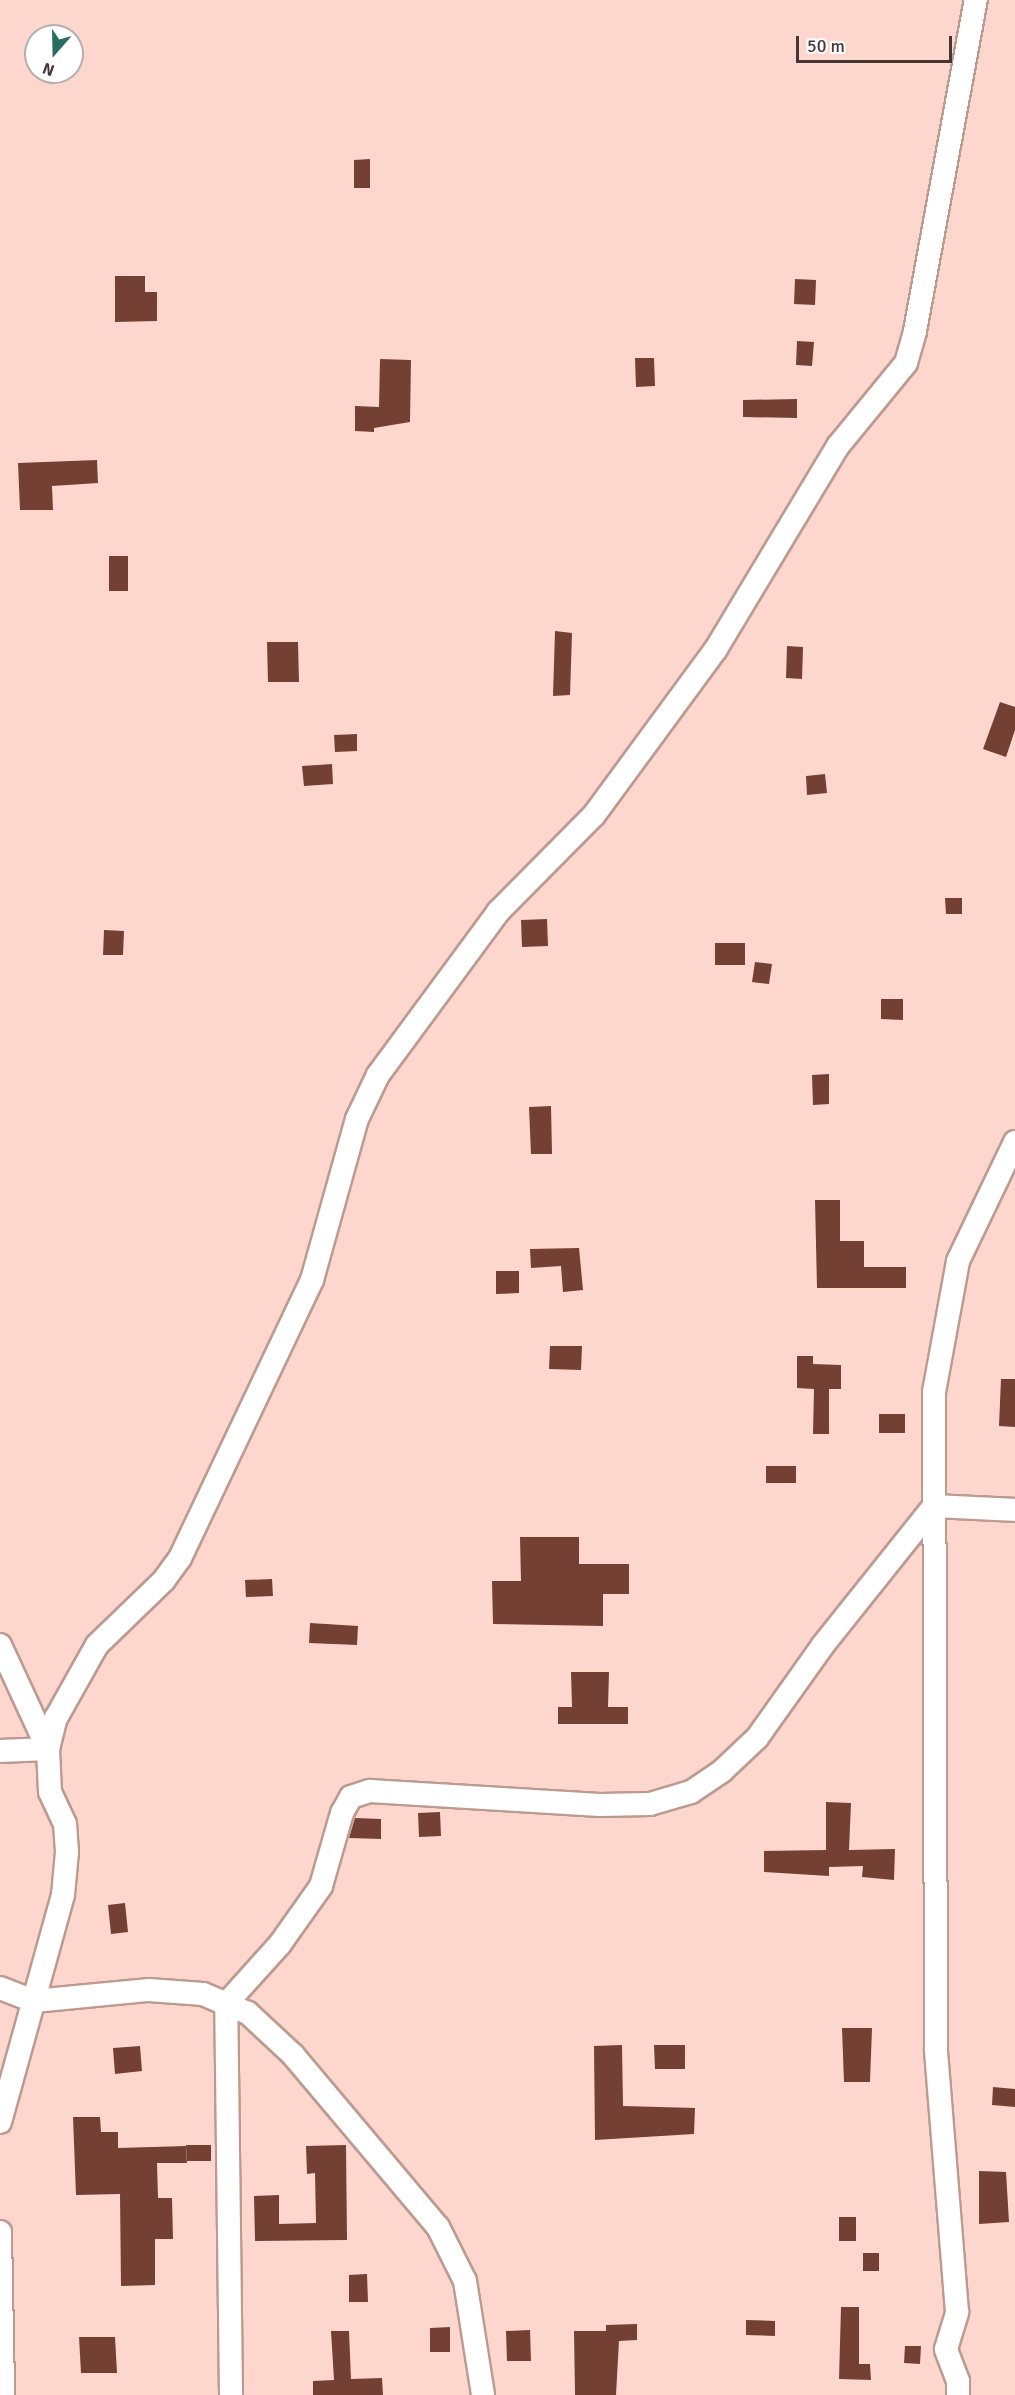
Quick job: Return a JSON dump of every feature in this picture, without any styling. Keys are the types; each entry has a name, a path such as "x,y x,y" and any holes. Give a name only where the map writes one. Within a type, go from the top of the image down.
{"street":[{"path":"0,2122 63,1895 67,1852 65,1824 50,1792 48,1749 60,1710 97,1645 164,1580 180,1558 312,1280 357,1119 378,1075 498,912 594,815 716,649 838,446 906,363 915,331 976,0"},
{"path":"958,2395 958,2381 946,2349 957,2312 936,2049 934,1392 944,1322 958,1261 1015,1142"},
{"path":"934,1506 1015,1510"},
{"path":"231,2395 226,2004 280,1944 321,1886 342,1814 351,1797 370,1791 600,1805 650,1803 691,1792 722,1770 757,1738 823,1644 934,1506"},
{"path":"0,1645 48,1749"},
{"path":"0,1750 48,1749"},
{"path":"0,1988 34,2001 149,1990 203,1994 248,2013 293,2055 438,2227 465,2281 483,2395"},
{"path":"0,2232 3,2395"}],"building":[{"path":"370,159 370,188 354,188 354,160"},
{"path":"115,276 145,276 145,292 157,292 157,321 115,322"},
{"path":"795,279 816,280 815,305 794,304"},
{"path":"797,341 814,342 812,366 796,365"},
{"path":"635,358 654,358 655,386 636,387"},
{"path":"380,359 411,360 410,422 374,428 374,432 355,431 355,406 379,407"},
{"path":"797,399 797,418 743,417 743,400"},
{"path":"97,460 98,483 52,486 53,510 20,510 18,463"},
{"path":"109,556 128,556 128,591 109,591"},
{"path":"555,631 572,633 570,695 553,696"},
{"path":"267,642 298,642 299,682 268,682"},
{"path":"787,646 803,647 802,679 786,678"},
{"path":"1000,702 1015,707 1015,730 1006,757 983,749"},
{"path":"357,734 357,751 335,752 334,735"},
{"path":"332,764 333,784 304,786 302,766"},
{"path":"825,774 827,793 807,795 806,776"},
{"path":"945,898 962,898 962,914 946,914"},
{"path":"547,919 548,946 522,947 521,920"},
{"path":"104,930 124,931 123,955 103,955"},
{"path":"715,943 745,943 745,965 715,965"},
{"path":"755,962 772,964 769,984 752,982"},
{"path":"881,999 903,999 903,1020 881,1019"},
{"path":"829,1074 829,1104 813,1105 812,1075"},
{"path":"551,1106 552,1154 531,1154 529,1107"},
{"path":"815,1200 840,1200 840,1241 864,1241 864,1267 906,1267 906,1288 817,1288"},
{"path":"579,1248 583,1290 563,1292 561,1266 531,1268 530,1249"},
{"path":"496,1271 519,1271 519,1293 496,1294"},
{"path":"550,1346 582,1346 581,1370 549,1369"},
{"path":"797,1356 813,1356 813,1364 841,1365 841,1389 829,1389 829,1434 813,1434 814,1389 797,1388"},
{"path":"1001,1379 1015,1379 1015,1427 999,1426"},
{"path":"879,1414 905,1414 905,1433 879,1433"},
{"path":"766,1466 796,1466 796,1483 766,1483"},
{"path":"520,1537 579,1537 579,1564 629,1564 629,1594 603,1594 603,1626 493,1624 492,1581 521,1581"},
{"path":"272,1579 273,1596 246,1597 245,1580"},
{"path":"310,1623 358,1626 357,1645 309,1643"},
{"path":"571,1672 609,1672 608,1707 628,1707 628,1724 558,1724 558,1707 572,1707"},
{"path":"826,1802 851,1803 849,1850 895,1849 894,1880 862,1877 863,1866 829,1867 829,1876 764,1872 764,1851 826,1850"},
{"path":"440,1812 441,1836 419,1837 418,1813"},
{"path":"355,1818 381,1819 381,1839 349,1838"},
{"path":"125,1903 128,1932 111,1934 108,1905"},
{"path":"842,2028 872,2028 870,2082 844,2082"},
{"path":"622,2045 623,2106 695,2108 694,2134 595,2140 594,2046"},
{"path":"654,2045 685,2045 685,2069 655,2069"},
{"path":"140,2046 142,2071 115,2074 113,2048"},
{"path":"993,2087 1015,2089 1015,2107 992,2105"},
{"path":"73,2117 100,2117 101,2132 118,2132 118,2148 186,2146 187,2163 157,2163 158,2198 172,2198 173,2239 155,2239 155,2285 121,2286 120,2194 76,2195"},
{"path":"186,2145 211,2145 211,2161 187,2161"},
{"path":"346,2145 347,2240 255,2241 254,2196 279,2195 279,2224 316,2223 315,2173 307,2174 306,2146"},
{"path":"979,2171 1006,2172 1009,2222 979,2224"},
{"path":"839,2217 856,2217 856,2241 839,2241"},
{"path":"863,2253 879,2253 879,2271 863,2271"},
{"path":"367,2274 368,2302 349,2302 349,2275"},
{"path":"841,2307 859,2307 859,2364 870,2364 871,2380 839,2379"},
{"path":"746,2320 775,2321 775,2336 746,2335"},
{"path":"637,2324 637,2340 619,2341 616,2395 575,2395 574,2331 606,2331 606,2325"},
{"path":"450,2327 450,2352 430,2352 430,2328"},
{"path":"530,2330 531,2361 507,2361 506,2331"},
{"path":"331,2331 349,2331 351,2379 382,2378 383,2395 313,2395 313,2381 334,2380"},
{"path":"79,2337 115,2337 117,2373 81,2373"},
{"path":"905,2346 921,2346 920,2364 904,2363"}]}
